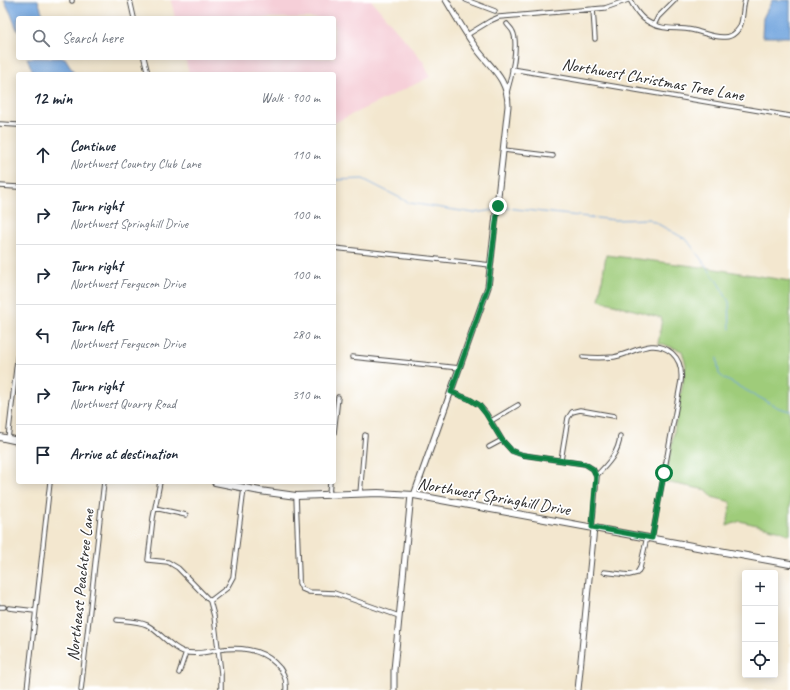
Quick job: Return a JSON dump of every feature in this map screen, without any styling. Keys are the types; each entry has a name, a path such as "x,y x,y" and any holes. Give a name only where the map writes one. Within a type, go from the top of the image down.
{"main road":[{"path":"0,437 16,441"},
{"name":"Northwest Springhill Drive","path":"225,484 269,493 296,496 360,494 412,495 790,564"}],"street":[{"path":"130,0 134,16"},
{"path":"446,0 467,35 500,77 507,92"},
{"path":"466,0 495,10"},
{"path":"467,35 499,17 611,7 629,0 643,18 654,25 671,29 691,30 721,37 728,36 736,32 740,26 745,0"},
{"path":"654,25 658,17 675,0"},
{"path":"593,9 595,39"},
{"path":"394,690 394,670 412,495 460,368 488,287 504,150 508,106 507,92 512,69 515,39 513,31 507,24"},
{"path":"144,60 148,72"},
{"name":"Northwest Christmas Tree Lane","path":"512,69 790,116"},
{"path":"0,124 16,125"},
{"path":"504,150 553,156"},
{"path":"0,186 16,187"},
{"path":"336,248 491,265"},
{"path":"583,356 598,358 612,357 641,348 653,346 665,348 674,356 680,366 681,375 669,444 649,538 640,568 637,573 629,575 604,572"},
{"path":"352,357 460,368"},
{"path":"8,439 16,369"},
{"path":"451,392 475,402 482,409 502,440 512,451 590,466 596,476 593,527 578,690"},
{"path":"336,416 338,398"},
{"path":"491,422 518,405"},
{"path":"561,460 568,418 572,412 580,410 614,416"},
{"path":"360,494 365,435"},
{"path":"596,476 608,464 615,453 620,443 620,436"},
{"path":"489,448 502,440"},
{"path":"27,690 50,484"},
{"name":"Northeast Peachtree Lane","path":"81,690 104,484"},
{"path":"160,484 148,560 168,562 178,568 210,601 214,616 221,673 221,690"},
{"path":"329,496 330,484"},
{"path":"210,601 227,588 233,577 244,488"},
{"path":"296,496 299,576 302,589 309,592 334,593 399,616"},
{"path":"155,508 186,515"},
{"path":"9,608 35,611"},
{"path":"117,620 145,624 173,646 186,652 199,653 218,650 250,650 267,656 282,670 286,680 286,690"},
{"path":"179,673 186,652"}],"shaded area":[{"path":"171,0 371,0 423,61 430,77 336,122 336,72 188,72 186,60 336,60 336,16 175,16"}],"green space":[{"path":"606,255 709,268 790,281 790,535 777,530 740,521 727,526 731,502 712,497 707,490 665,482 686,365 682,351 663,344 658,344 662,318 599,300"}],"water":[{"path":"4,0 38,0 43,16 16,16 16,27"},
{"path":"772,0 790,0 790,37 762,37 763,18"},
{"path":"28,60 66,60 74,72 33,72"}],"waterway":[{"path":"336,180 363,179 410,203 474,213 493,210"},
{"path":"501,209 507,208 615,220 649,219 687,240 717,281 729,302 730,329"},
{"path":"717,358 719,374 725,379 779,408 790,411"}],"route":[{"path":"498,206 488,287 485,299 451,392 469,399 479,405 502,440 512,451 523,455 590,466 595,472 596,476 592,527 652,538 664,473"}]}
